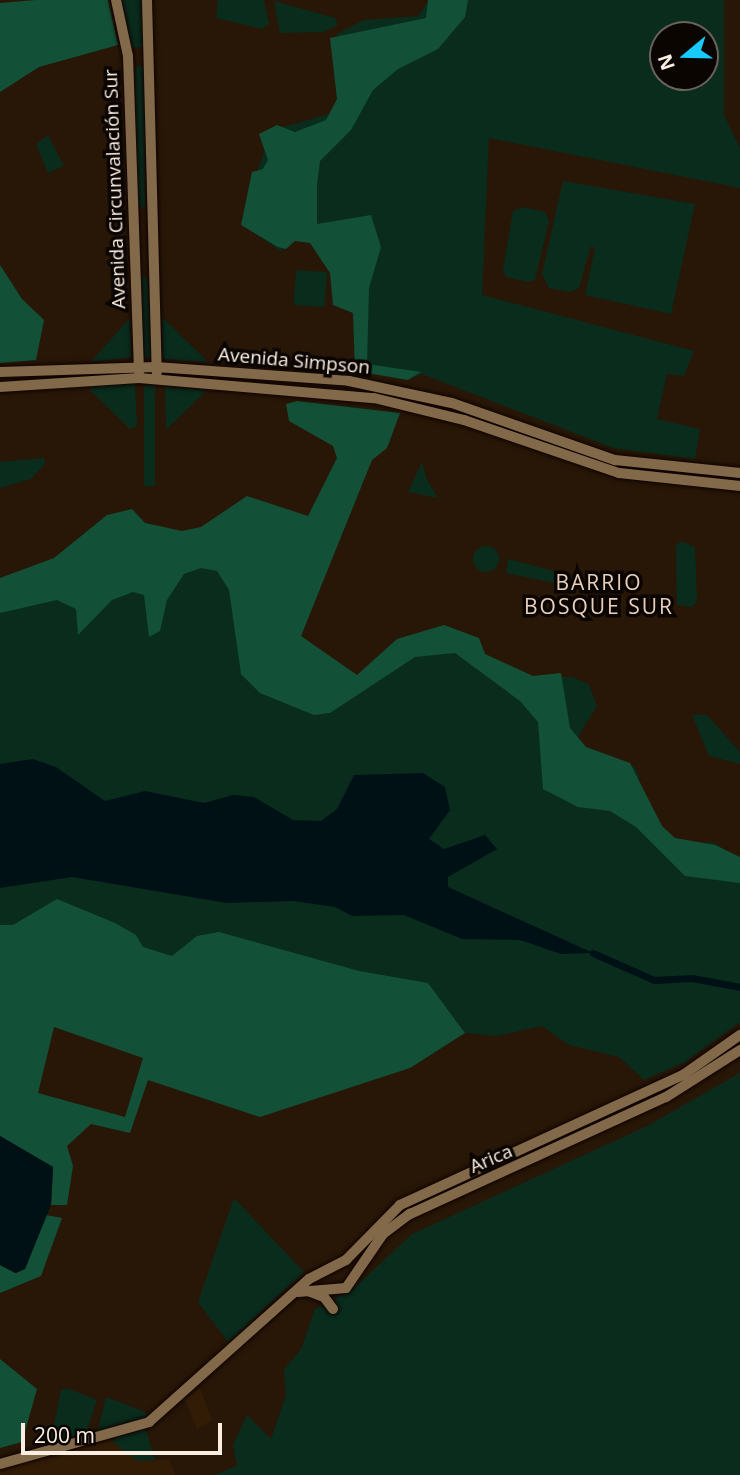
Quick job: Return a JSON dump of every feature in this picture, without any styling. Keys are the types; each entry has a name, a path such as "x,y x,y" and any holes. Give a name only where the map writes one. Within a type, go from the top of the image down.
{"main road":[{"name":"Avenida Circunvalación Sur","path":"116,0 130,83 139,372"},
{"name":"Avenida Circunvalación Sur","path":"146,0 157,379"},
{"name":"Avenida Simpson","path":"0,387 139,372 156,366 314,377 452,403 639,471 740,473"},
{"name":"Avenida Simpson","path":"0,372 139,372 157,379 374,398 449,416 639,471 740,486"},
{"path":"309,391 314,377"},
{"name":"Arica","path":"0,1464 149,1422 302,1291 346,1260 378,1222 412,1197 577,1127 710,1057 740,1035"},
{"name":"Arica","path":"302,1291 350,1284 383,1234 410,1214 555,1151 715,1068 740,1050"},
{"path":"302,1291 324,1297 333,1309"}],"shaded area":[{"path":"33,759 56,767 105,801 145,791 204,803 233,795 254,797 293,820 321,821 337,809 354,775 423,773 445,787 450,810 429,839 444,849 485,835 497,849 448,877 448,887 593,953 561,954 520,940 462,939 404,915 352,916 335,907 293,901 227,903 72,877 0,888 0,764"},
{"path":"0,1136 53,1167 51,1205 25,1269 16,1273 0,1265"},
{"path":"200,1388 212,1420 197,1429 185,1400"},
{"path":"111,1440 137,1461 170,1460 175,1475 0,1475 0,1469"}],"green space":[{"path":"108,0 118,45 39,67 0,92 0,3"},
{"path":"120,0 142,0 144,47 129,48"},
{"path":"218,0 264,0 269,24 262,29 216,18"},
{"path":"428,0 468,0 465,17 438,49 398,69 373,90 351,130 320,161 317,184 317,224 371,215 381,247 369,288 367,364 421,372 408,380 355,371 353,313 333,305 330,273 310,243 295,241 286,249 278,247 241,225 252,172 263,169 268,160 259,134 277,125 295,132 326,120 337,99 330,38 426,18"},
{"path":"429,0 724,0 724,115 740,148 740,188 489,138 482,295 694,351 684,376 667,374 657,419 700,429 695,459 613,448 422,374 412,378 365,366 367,288 306,229 281,251 251,231 249,195 272,130 329,114 337,103 337,34 364,20 418,16"},
{"path":"274,1 335,18 338,25 323,32 280,33"},
{"path":"140,65 145,68 145,208 138,206 135,68"},
{"path":"48,135 64,166 48,173 36,144"},
{"path":"563,181 695,204 671,314 585,295 595,248 591,246 579,288 570,292 549,288 542,274"},
{"path":"523,207 545,212 549,221 535,280 528,282 506,277 503,269 513,211"},
{"path":"0,265 22,299 44,320 36,360 0,363"},
{"path":"296,270 327,272 324,307 294,305"},
{"path":"140,275 148,279 151,358 140,357"},
{"path":"162,317 208,362 163,359"},
{"path":"128,320 131,357 91,362"},
{"path":"130,381 135,384 137,426 130,429 90,390 94,383"},
{"path":"144,385 155,385 155,486 144,486"},
{"path":"165,387 207,390 166,430"},
{"path":"297,401 400,413 387,448 372,460 301,636 357,675 397,639 444,625 479,638 485,654 533,676 561,673 570,728 586,747 630,763 662,826 675,838 715,845 740,857 740,883 685,876 636,827 610,811 578,807 543,789 538,722 520,701 455,653 415,657 330,713 314,715 260,693 241,674 229,590 217,571 201,568 184,574 167,600 160,631 149,637 144,595 133,592 112,600 78,635 76,609 57,600 0,613 0,578 54,558 107,515 132,509 145,523 182,531 201,527 247,496 308,516 337,458 333,446 289,421 286,404"},
{"path":"44,458 45,464 31,479 0,488 0,462"},
{"path":"422,462 427,480 438,498 408,492"},
{"path":"681,541 695,547 697,602 692,607 677,605 676,545"},
{"path":"486,546 495,550 499,559 495,568 486,572 477,568 473,559 477,550"},
{"path":"207,547 320,697 418,644 479,654 519,677 572,677 589,684 597,706 576,740 586,759 634,766 639,776 630,806 686,846 713,842 740,860 740,1022 685,1062 644,1080 619,1057 569,1045 542,1026 497,1036 465,1033 447,1008 0,1017 0,597"},
{"path":"508,559 573,576 574,587 506,573"},
{"path":"692,715 707,715 740,752 740,764 709,756"},
{"path":"57,899 115,923 136,935 143,947 172,956 197,936 219,932 359,971 428,983 465,1033 410,1068 260,1117 148,1080 130,1133 91,1124 67,1146 73,1166 67,1205 51,1205 53,1167 0,1136 0,925 13,925","holes":["54,1027 143,1058 125,1117 38,1093"]},
{"path":"740,1073 740,1475 214,1475 237,1466 233,1445 247,1415 271,1439 286,1395 284,1370 301,1349 315,1309 353,1289 412,1234 647,1126"},
{"path":"234,1198 304,1272 228,1342 198,1302"},
{"path":"46,1215 62,1218 41,1276 0,1293 0,1265 15,1273 25,1269"},
{"path":"0,1359 37,1389 22,1442 0,1448"},
{"path":"67,1388 97,1400 85,1436 50,1445 61,1390"},
{"path":"106,1397 143,1411 150,1416 97,1433"},
{"path":"145,1427 155,1460 137,1461 111,1440"}],"waterway":[{"path":"593,953 654,980 692,978 740,987"}],"district":[{"name":"BARRIO BOSQUE SUR","path":"599,594"}]}
